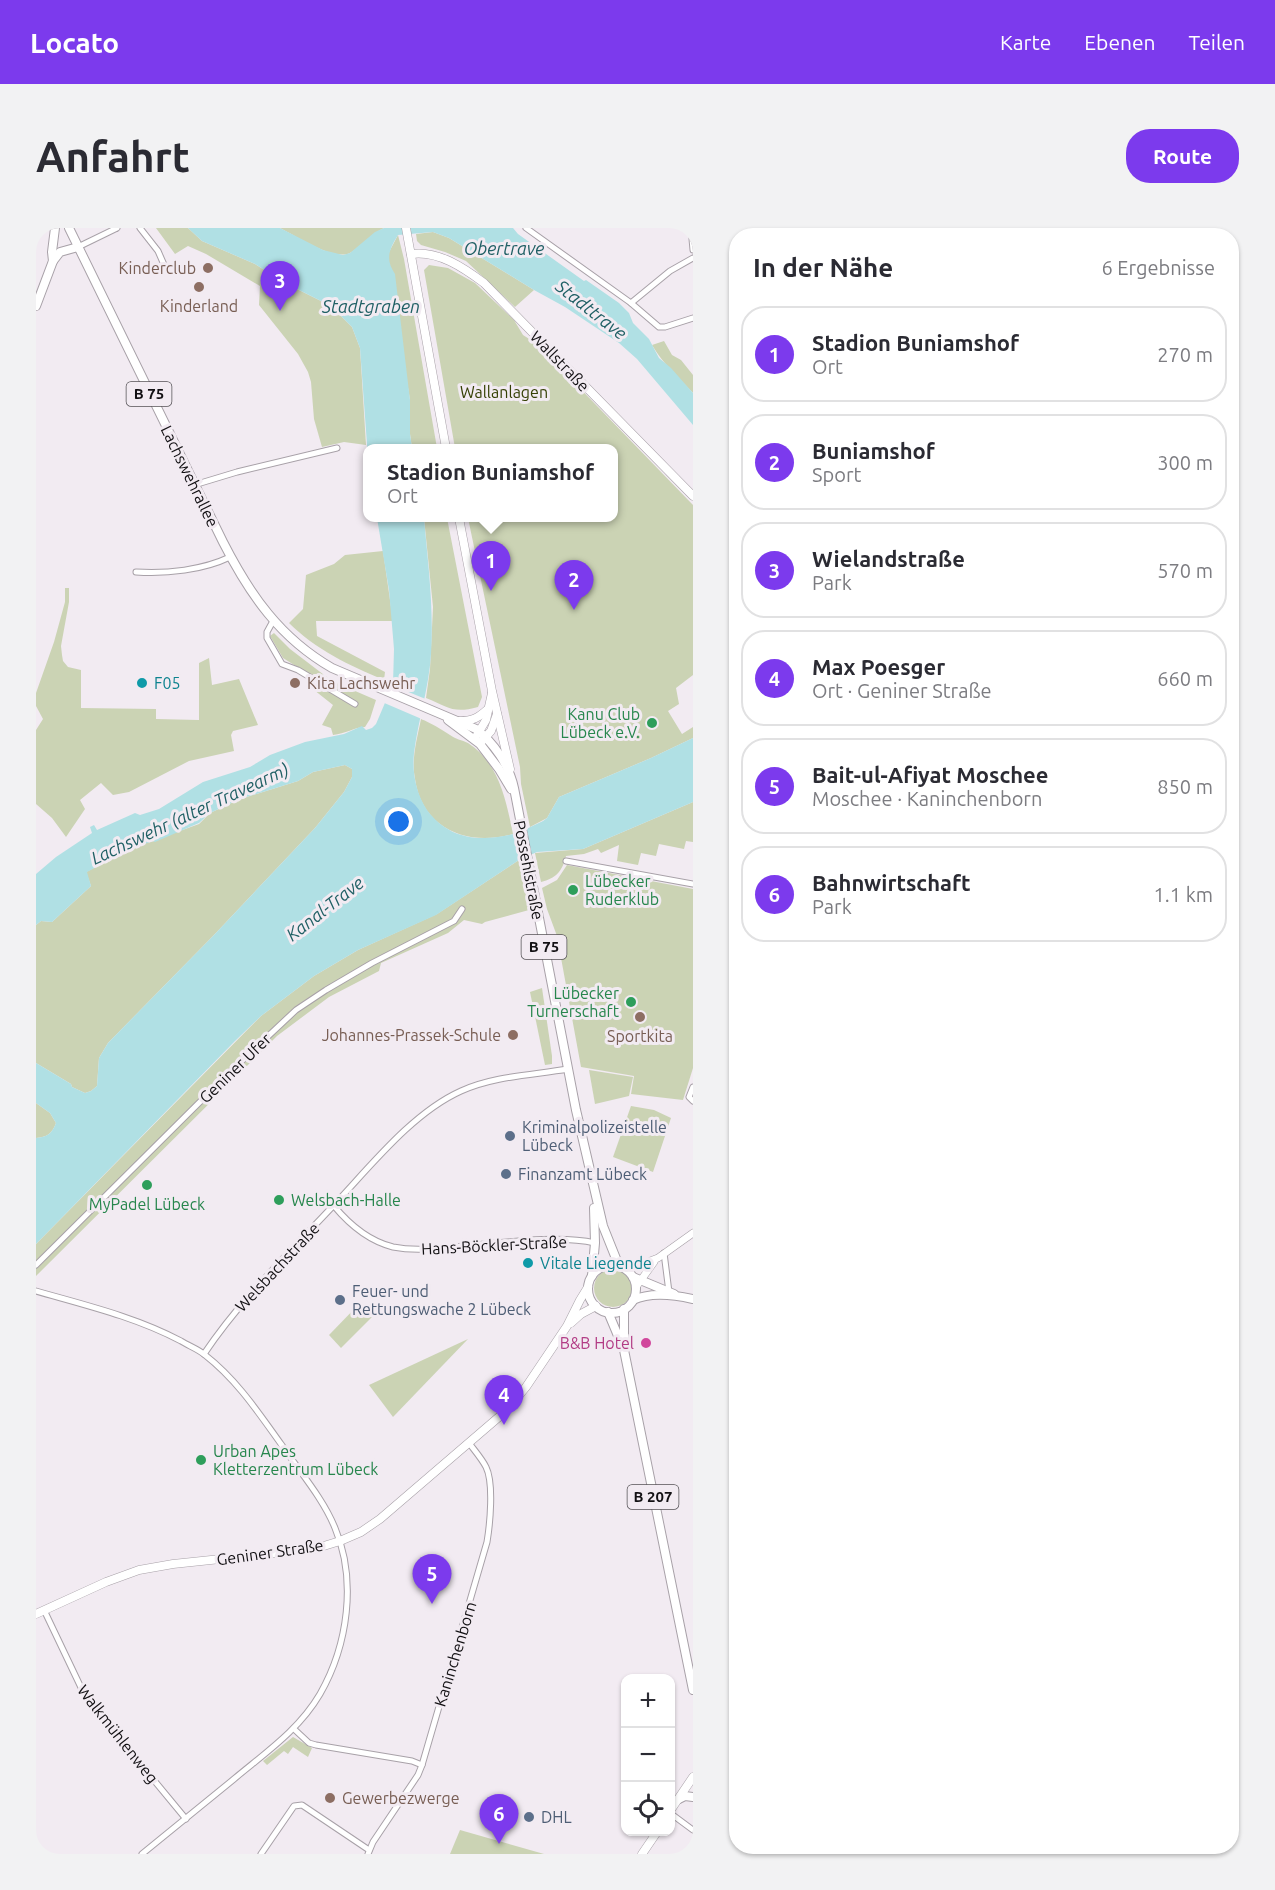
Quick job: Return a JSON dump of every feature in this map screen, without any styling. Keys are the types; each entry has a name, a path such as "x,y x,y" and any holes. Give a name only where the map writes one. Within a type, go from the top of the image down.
{"main road":[{"path":"53,261 55,228"},
{"name":"Lachswehrallee","path":"69,228 230,557 247,586 273,621 293,641 318,660 349,676 431,711 480,738 515,798"},
{"path":"406,228 445,444"},
{"path":"36,306 40,285 53,261 60,252 78,247"},
{"name":"Wallstraße","path":"411,254 423,253 448,261 463,268 484,283 693,496"},
{"name":"Possehlstraße","path":"460,522 589,1168 603,1226 631,1276"},
{"path":"480,738 492,691"},
{"path":"459,721 471,721 478,718 489,708"},
{"path":"480,738 495,723 498,713"},
{"name":"Lachswehrallee","path":"443,717 459,721 480,738 500,756 512,778"},
{"name":"Possehlstraße","path":"589,1168 595,1217 591,1276"},
{"path":"680,1296 648,1296 633,1300 624,1309 608,1312 596,1306 588,1287 591,1276 603,1266 693,1299"},
{"path":"631,1276 633,1300"},
{"name":"Geniner Straße","path":"40,1612 106,1582 140,1570 173,1564 314,1549 361,1532 380,1519 507,1410 526,1387 567,1326 588,1287"},
{"name":"Geniner Straße","path":"567,1326 581,1314 596,1306"},
{"name":"B 207","path":"624,1309 624,1350"},
{"name":"B 207","path":"608,1312 624,1350 693,1690"},
{"path":"675,1805 693,1777"},
{"path":"679,1799 684,1796 693,1797"},
{"path":"642,1854 654,1836"}],"street":[{"path":"78,247 117,228"},
{"path":"140,228 158,250 165,267"},
{"path":"526,228 631,303 659,327 693,318"},
{"path":"691,228 693,250"},
{"path":"631,303 670,271 693,258"},
{"path":"194,485 237,472 337,448"},
{"path":"136,572 156,573 200,567 230,557"},
{"path":"273,621 267,632 267,638 282,664 298,670 355,704"},
{"path":"566,861 693,884"},
{"name":"Geniner Ufer","path":"36,1265 241,1061 296,1010 363,969 454,921 462,909"},
{"name":"Welsbachstraße","path":"204,1354 234,1312 397,1138 441,1101 461,1090 481,1083 568,1069"},
{"path":"693,1087 689,1097 693,1101"},
{"name":"Hans-Böckler-Straße","path":"334,1206 346,1220 365,1235 392,1246 426,1249 543,1240 595,1242"},
{"path":"631,1276 693,1233"},
{"path":"664,1253 669,1292"},
{"path":"631,1276 658,1258"},
{"path":"36,1291 129,1318 169,1335 204,1354 243,1391 323,1505 335,1527 344,1554 346,1613 341,1642 332,1670 321,1693 294,1729 142,1854"},
{"name":"Kaninchenborn","path":"369,1852 422,1765 487,1542 490,1500 487,1468 470,1443"},
{"name":"Walkmühlenweg","path":"40,1612 86,1698 186,1819"},
{"path":"294,1729 309,1743 316,1745 412,1761 422,1765"},
{"path":"261,1854 297,1804 302,1805 369,1852"},
{"path":"675,1816 693,1830"}],"green space":[{"path":"156,228 188,228 202,241 255,264 336,311 352,327 360,348 366,444 344,442 322,447 314,419 308,372 298,354 259,305 260,286 188,246 175,254"},
{"path":"280,228 384,228 350,253 343,255 325,251"},
{"path":"433,232 449,238 534,290 515,307 466,261 421,245 417,241 416,234"},
{"path":"398,235 436,444 411,444 410,400 388,264 389,252"},
{"name":"Wallanlagen","path":"429,265 448,268 475,283 514,320 523,335 537,344 693,505 693,675 676,688 679,704 668,711 682,734 693,727 693,738 559,797 547,818 530,827 521,784 520,767 469,522 618,522 618,444 454,444 424,270"},
{"path":"664,341 672,355 681,360 693,375 693,393 652,345"},
{"path":"424,522 448,522 482,697 478,707 456,710 426,698 433,607"},
{"path":"383,551 393,621 316,621 317,636 385,672 384,680 334,656 310,641 289,623 303,609 306,575 334,564 345,555"},
{"path":"65,588 69,588 69,602 61,646 62,655 68,667 81,670 81,708 156,709 156,719 199,720 199,663 209,658 212,685 239,679 258,725 233,731 231,735 234,751 189,761 129,792 113,795 101,783 80,800 85,809 66,837 52,818 36,804 36,730 43,719 36,706 36,693 54,642 65,602"},
{"path":"274,633 290,649 332,681 376,700 365,727 333,735 331,728 322,725 333,705 309,686 307,673 283,658 270,636"},
{"path":"421,719 454,738 468,743 487,761 500,783 513,834 480,838 464,835 437,822 427,811 419,796 414,772 415,749"},
{"path":"345,765 352,769 352,777 344,792 315,828 108,1043 99,1058 97,1086 85,1093 36,1063 36,925 41,921 52,922 91,886 86,872 130,849 199,824 210,813 240,799 298,781 313,772"},
{"path":"693,802 693,842 686,841 684,849 659,844 656,856 641,853 638,865 617,861 619,845 601,853 598,849 584,854 566,856 558,874 541,882 535,853 583,849"},
{"path":"519,860 529,910 482,924 464,920 448,933 381,963 379,971 329,997 277,1036 36,1276 36,1244 261,1016 314,976 358,950 437,914"},
{"name":"Lübecker Turnerschaft","path":"567,865 693,889 693,1068 683,1100 631,1094 634,1076 581,1067 557,936 542,888 557,880"},
{"path":"542,988 552,1056 552,1064 545,1065 530,992"},
{"path":"589,1070 633,1077 629,1096 595,1104"},
{"path":"36,1103 50,1113 56,1123 49,1134 36,1138"},
{"path":"631,1106 654,1110 671,1118 653,1172 613,1157"},
{"path":"613,1269 626,1275 632,1288 626,1301 613,1307 600,1301 594,1288 600,1275"},
{"path":"361,1302 374,1315 341,1348 329,1335"},
{"path":"468,1339 393,1417 369,1385"},
{"path":"293,1737 312,1748 308,1757 293,1747 288,1754 284,1751 267,1765 263,1761"},
{"path":"460,1830 544,1854 450,1854"}],"water":[{"path":"188,228 280,228 323,250 343,255 350,253 375,232 384,228 513,228 518,234 584,281 586,280 619,303 629,313 633,323 649,339 659,358 693,393 693,425 637,359 619,343 565,307 449,238 433,232 398,235 390,250 389,259 395,274 410,400 411,444 367,444 360,348 352,327 327,304 285,283 255,264 202,241"},
{"path":"378,522 424,522 432,637 430,667 414,753 414,768 420,797 427,810 444,827 474,838 513,834 547,818 559,797 693,738 693,802 583,849 537,852 519,860 436,915 358,950 314,976 261,1016 235,1041 36,1244 36,1138 49,1134 56,1123 50,1113 36,1103 36,1063 85,1093 97,1086 99,1058 108,1043 315,828 344,792 352,777 352,769 345,765 313,772 298,781 240,799 210,813 199,823 155,842 130,849 87,872 91,886 52,922 41,921 36,925 36,874 56,857 92,833 90,827 94,825 97,830 135,813 140,815 159,809 203,782 250,767 270,755 305,742 344,734 362,726 366,730 372,728 376,724 393,684 394,649 389,590"}],"pier":[{"path":"389,684 428,700 424,720 382,702"}],"place":[{"name":"Kinderclub","path":"208,268"},
{"name":"Kinderland","path":"199,287"},
{"name":"Wielandstraße","path":"280,311"},
{"name":"Stadion Buniamshof","path":"491,591"},
{"name":"Buniamshof","path":"574,610"},
{"name":"F05","path":"142,683"},
{"name":"Kita Lachswehr","path":"295,683"},
{"name":"Kanu Club Lübeck e.V.","path":"652,723"},
{"name":"Lübecker Ruderklub","path":"573,890"},
{"name":"Lübecker Turnerschaft","path":"631,1002"},
{"name":"Sportkita","path":"640,1017"},
{"name":"Johannes-Prassek-Schule","path":"513,1035"},
{"name":"Kriminalpolizeistelle Lübeck","path":"510,1136"},
{"name":"Finanzamt Lübeck","path":"506,1174"},
{"name":"MyPadel Lübeck","path":"147,1185"},
{"name":"Welsbach-Halle","path":"279,1200"},
{"name":"Vitale Liegende","path":"528,1263"},
{"name":"Feuer- und Rettungswache 2 Lübeck","path":"340,1300"},
{"name":"B&B Hotel","path":"646,1343"},
{"name":"Max Poesger","path":"504,1425"},
{"name":"Urban Apes Kletterzentrum Lübeck","path":"201,1460"},
{"name":"Bait-ul-Afiyat Moschee","path":"432,1604"},
{"name":"Gewerbezwerge","path":"330,1798"},
{"name":"DHL","path":"529,1817"},
{"name":"Bahnwirtschaft","path":"499,1844"}],"water label":[{"name":"Obertrave","path":"504,249"},
{"name":"Stadtgraben","path":"371,307"},
{"name":"Stadttrave","path":"591,310"},
{"name":"Lachswehr (alter Travearm)","path":"190,814"},
{"name":"Kanal-Trave","path":"325,909"}]}
